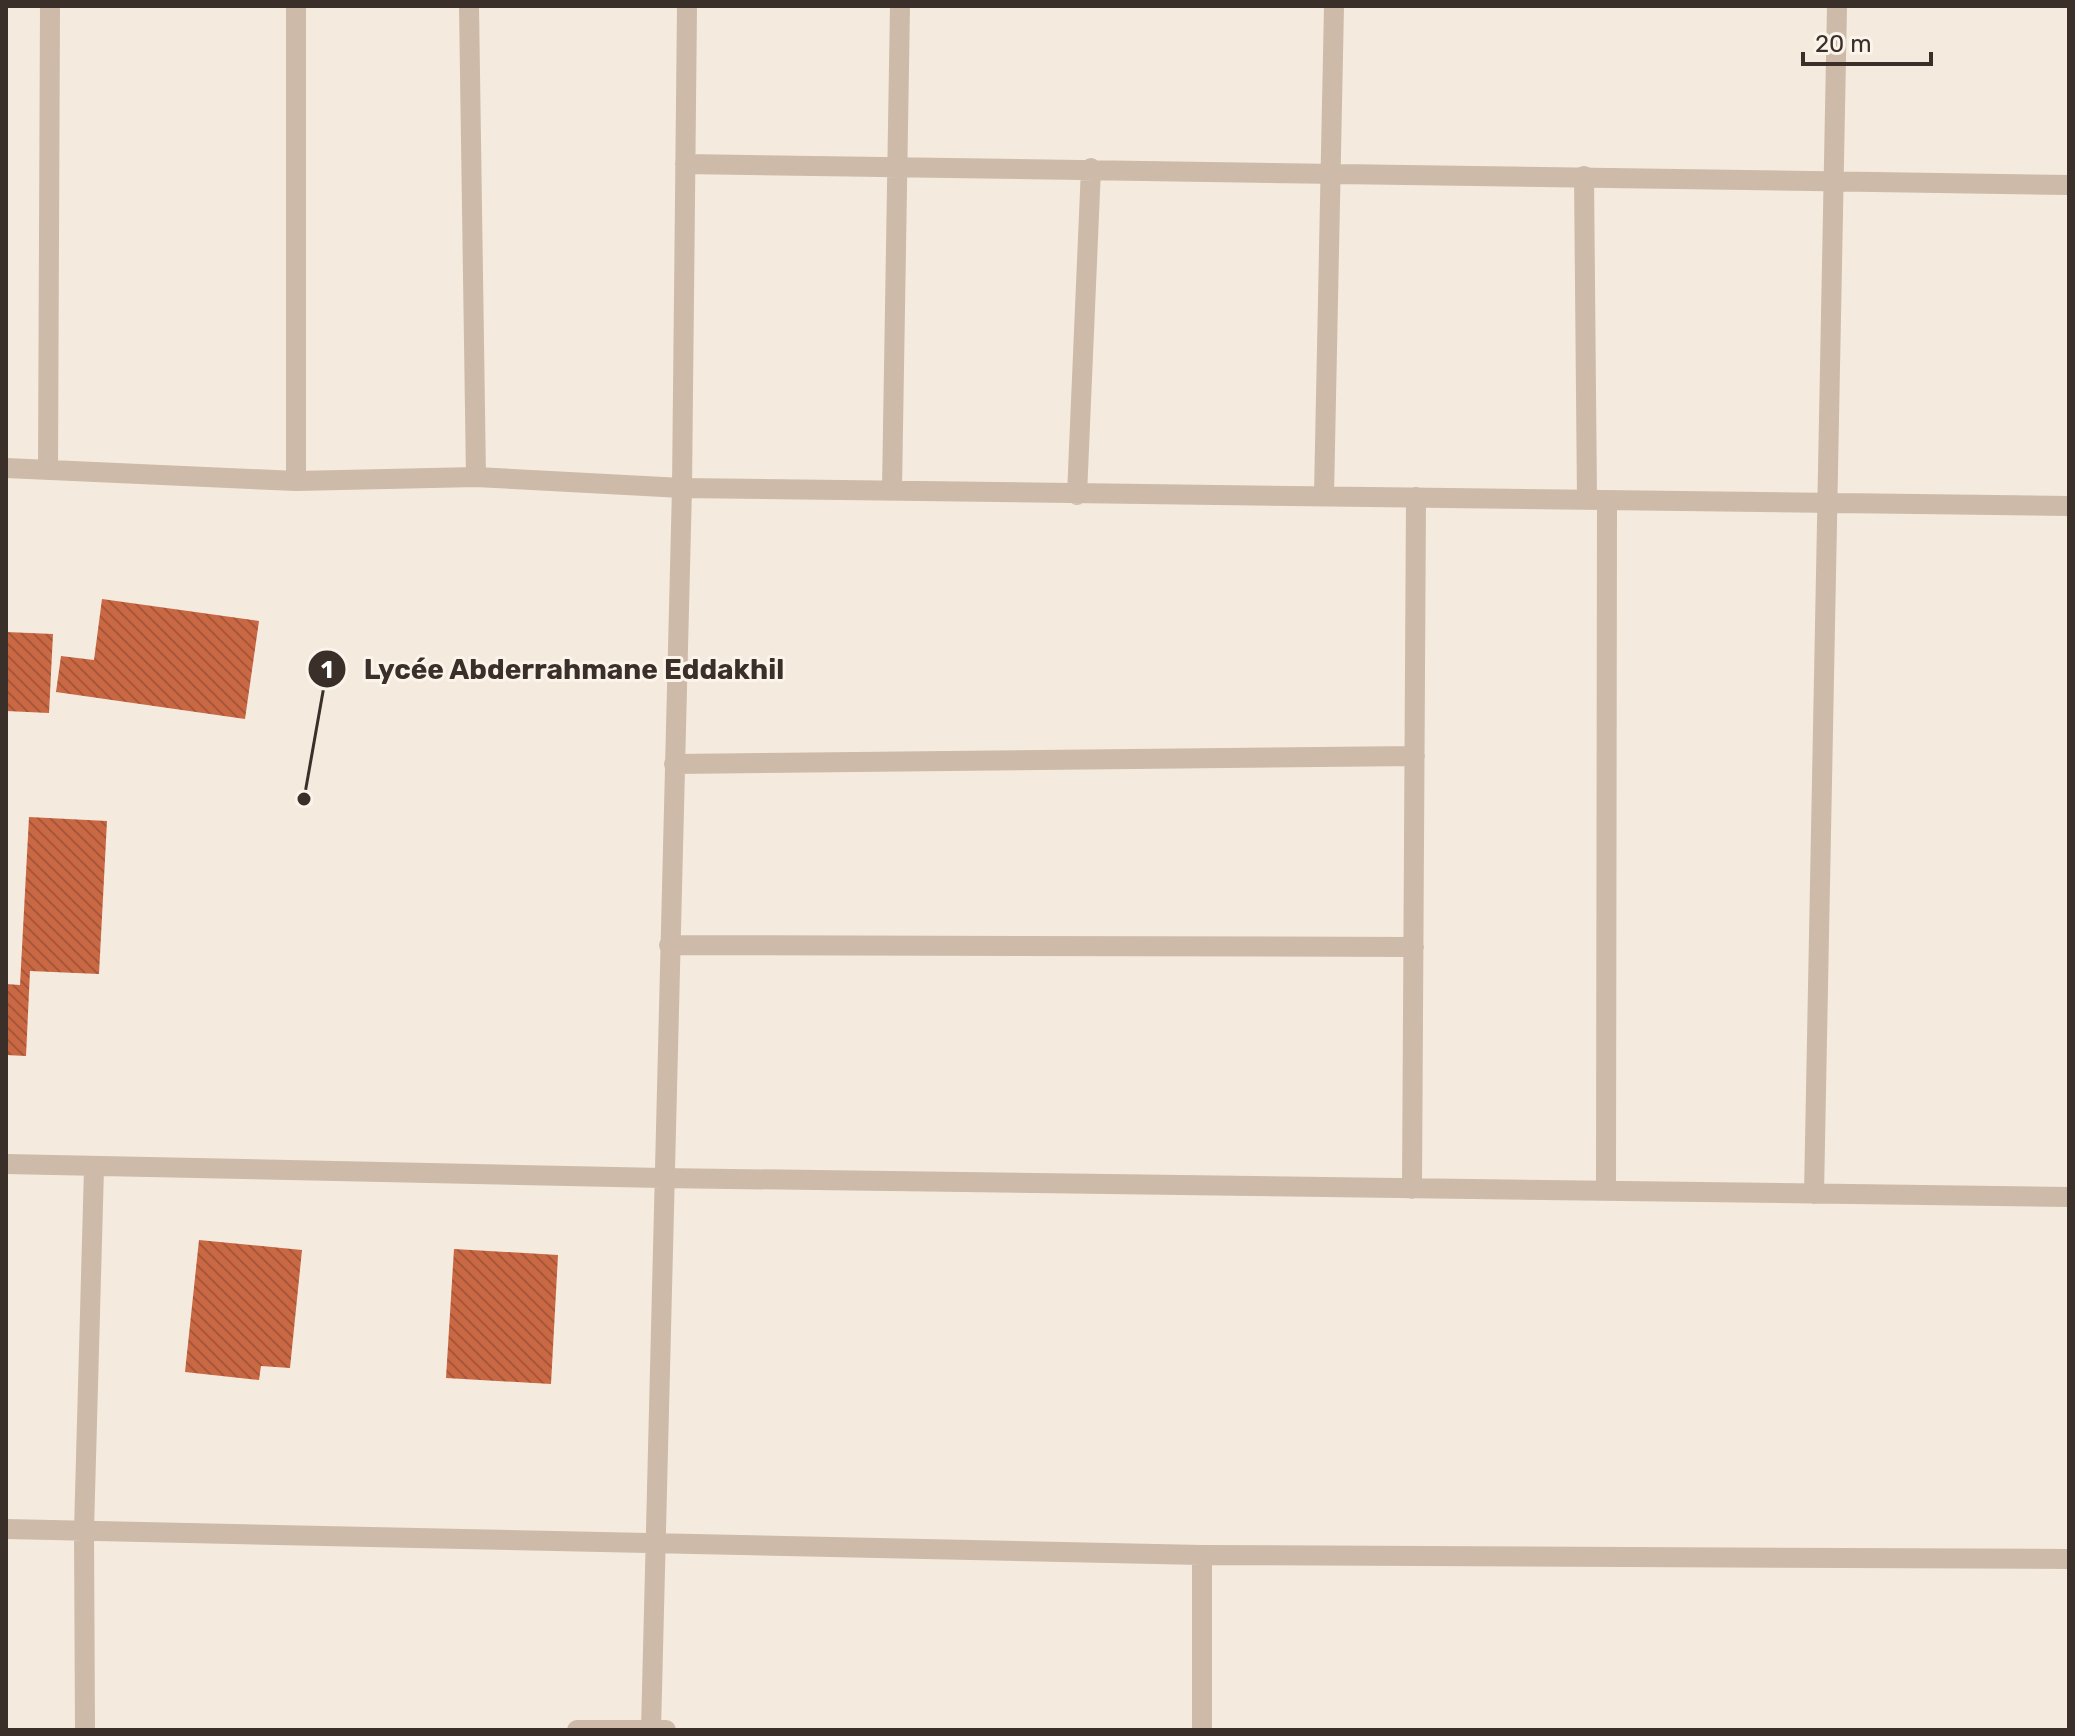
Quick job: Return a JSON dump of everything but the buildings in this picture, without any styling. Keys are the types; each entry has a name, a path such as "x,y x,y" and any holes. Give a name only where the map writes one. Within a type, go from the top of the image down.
{"street":[{"path":"48,470 50,6"},
{"path":"296,6 296,481"},
{"path":"469,6 476,477"},
{"path":"651,1730 662,1178 682,488 687,6"},
{"path":"892,489 900,6"},
{"path":"1324,495 1334,6"},
{"path":"1814,1194 1837,6"},
{"path":"685,164 2069,185"},
{"path":"1077,495 1091,168"},
{"path":"1584,176 1597,500 1606,1191"},
{"path":"6,468 296,481 476,477 682,488 892,489 1077,495 1324,495 1829,506 2069,506"},
{"path":"1412,1189 1416,497"},
{"path":"674,764 1415,756"},
{"path":"669,945 1414,947"},
{"path":"6,1164 662,1178 2069,1197"},
{"path":"85,1730 84,1531 94,1168"},
{"path":"6,1529 1202,1555 2069,1559"},
{"path":"1202,1555 1202,1730"},
{"path":"577,1730 666,1730"}],"place":[{"name":"Lycée Abderrahmane Eddakhil","path":"304,799"}]}
